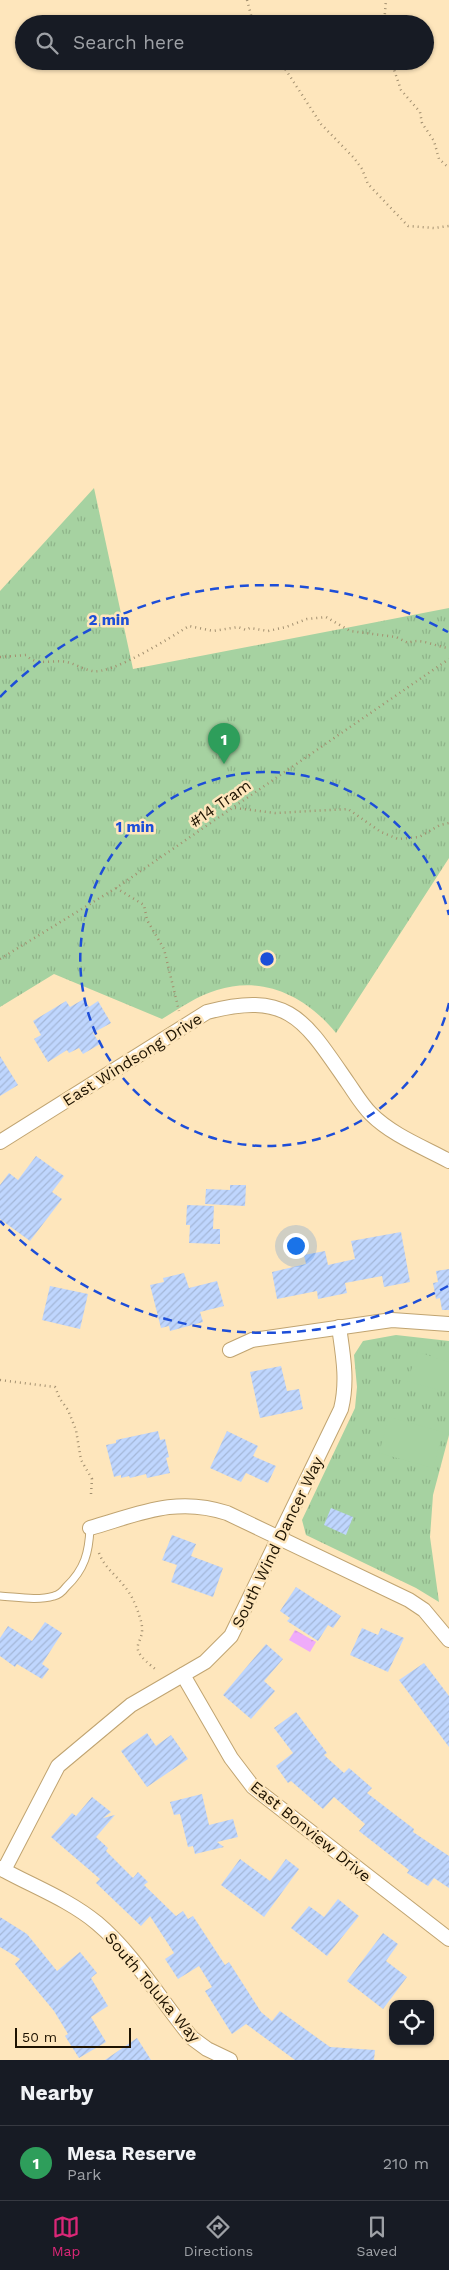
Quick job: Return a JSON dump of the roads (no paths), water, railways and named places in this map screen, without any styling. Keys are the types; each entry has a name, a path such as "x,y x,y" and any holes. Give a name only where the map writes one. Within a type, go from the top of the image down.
{"street":[{"name":"East Windsong Drive","path":"0,1142 207,1012 231,1005 255,1004 278,1008 300,1020 318,1041 374,1117 384,1126 449,1161"},
{"path":"230,1350 252,1340 392,1320 449,1324"},
{"name":"South Wind Dancer Way","path":"2,1869 58,1766 131,1705 205,1662 231,1636 341,1409 345,1392 345,1374 339,1327"},
{"path":"90,1528 174,1505 192,1505 227,1513 409,1600 424,1610 449,1640"},
{"name":"East Bonview Drive","path":"183,1675 231,1758 253,1787 449,1940"},
{"name":"South Toluka Way","path":"2,1869 65,1901 96,1922 122,1947 192,2038 207,2049 230,2060"}],"lane":[{"path":"0,1596 45,1598 57,1596 79,1573 86,1560 89,1550 90,1528"}],"water":[{"path":"295,1630 316,1642 310,1652 289,1640"}],"place":[{"name":"Mesa Reserve","path":"224,764"}]}
